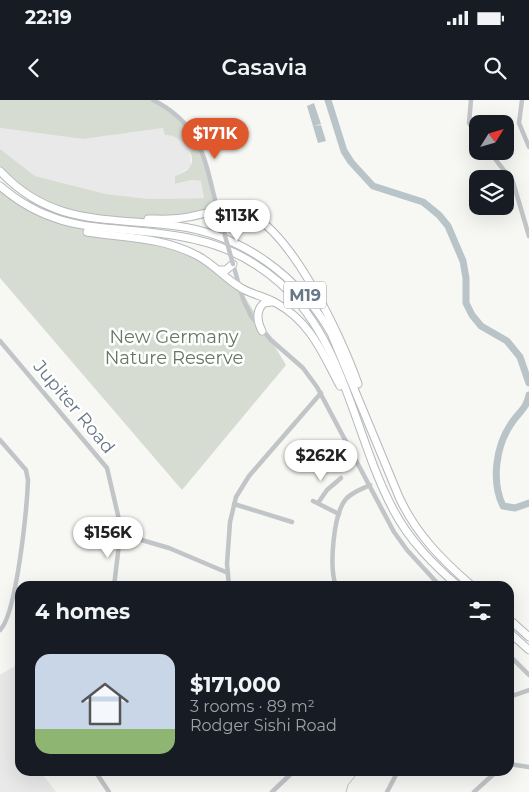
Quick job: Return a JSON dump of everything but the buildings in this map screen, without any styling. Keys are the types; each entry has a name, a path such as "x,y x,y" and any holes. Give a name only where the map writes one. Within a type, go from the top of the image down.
{"highway":[{"name":"M19","path":"0,171 33,198 76,216 197,230 233,242 273,266 299,288 324,320 338,347 398,497 412,522 434,551 467,581"},
{"name":"M19","path":"0,186 39,212 70,224 88,228 196,239 225,249 257,266 296,299 320,333 389,500 405,530 425,555 453,581"},
{"path":"10,194 38,215 62,225 86,232 172,244 198,256 239,287 275,302 298,318 317,341 372,457"},
{"path":"76,216 106,219 181,219 217,210 239,210 265,222 277,234 335,327 354,372 369,423"},
{"path":"219,270 226,270 233,264"},
{"path":"262,331 258,321 259,310 264,303 275,302"},
{"path":"514,624 529,637"},
{"path":"514,636 529,650"}],"street":[{"path":"153,100 173,112 192,131 204,158 217,210 246,308 262,331 303,368 321,393 402,544 435,581"},
{"path":"470,115 471,100"},
{"path":"522,100 519,123 529,147"},
{"path":"496,160 512,182 529,236"},
{"name":"Jupiter Road","path":"0,341 103,460 111,477 121,534 115,581"},
{"path":"229,581 230,522 234,504 249,476 321,393"},
{"path":"0,440 26,470 28,480 21,550 15,581"},
{"path":"318,503 327,490 341,478"},
{"path":"335,581 332,569 338,514 348,497 370,485"},
{"path":"313,500 338,514"},
{"path":"234,504 292,522"},
{"path":"121,534 169,548 228,573"},
{"path":"0,630 6,622 9,613 15,582"},
{"path":"514,660 529,675"},
{"path":"514,696 529,690"},
{"path":"514,765 529,767"},
{"path":"98,776 109,792"},
{"path":"272,792 289,776"},
{"path":"387,792 395,776"},
{"path":"474,792 492,776"}],"shaded area":[{"path":"314,103 321,124 314,126 321,125 326,141 318,143 307,106"},
{"path":"0,128 83,139 163,128 169,134 184,141 190,152 191,164 189,168 175,176 176,184 192,180 202,181 204,198 149,199 106,194 35,176 0,149"},
{"path":"15,666 15,776 44,776 56,792 0,792 0,675"}],"green space":[{"path":"0,100 152,100 185,123 200,147 217,209 147,219 123,220 76,214 54,207 33,197 0,170 0,149 35,176 106,194 149,199 204,198 201,181 192,180 175,184 175,176 189,168 192,163 192,157 182,141 171,135 165,135 163,128 83,139 0,128"},
{"name":"New Germany Nature Reserve","path":"0,182 10,194 144,239 185,249 239,287 286,365 182,490 0,278"}],"waterway":[{"path":"328,100 344,151 351,162 373,186 423,202 439,215 448,226 463,261 466,278 466,303 472,315 481,326 507,341 520,357 529,383"},
{"path":"529,395 522,410 506,433 499,453 496,475 499,496 503,506 515,508 529,503"},
{"path":"346,792 348,785 355,776"}]}
